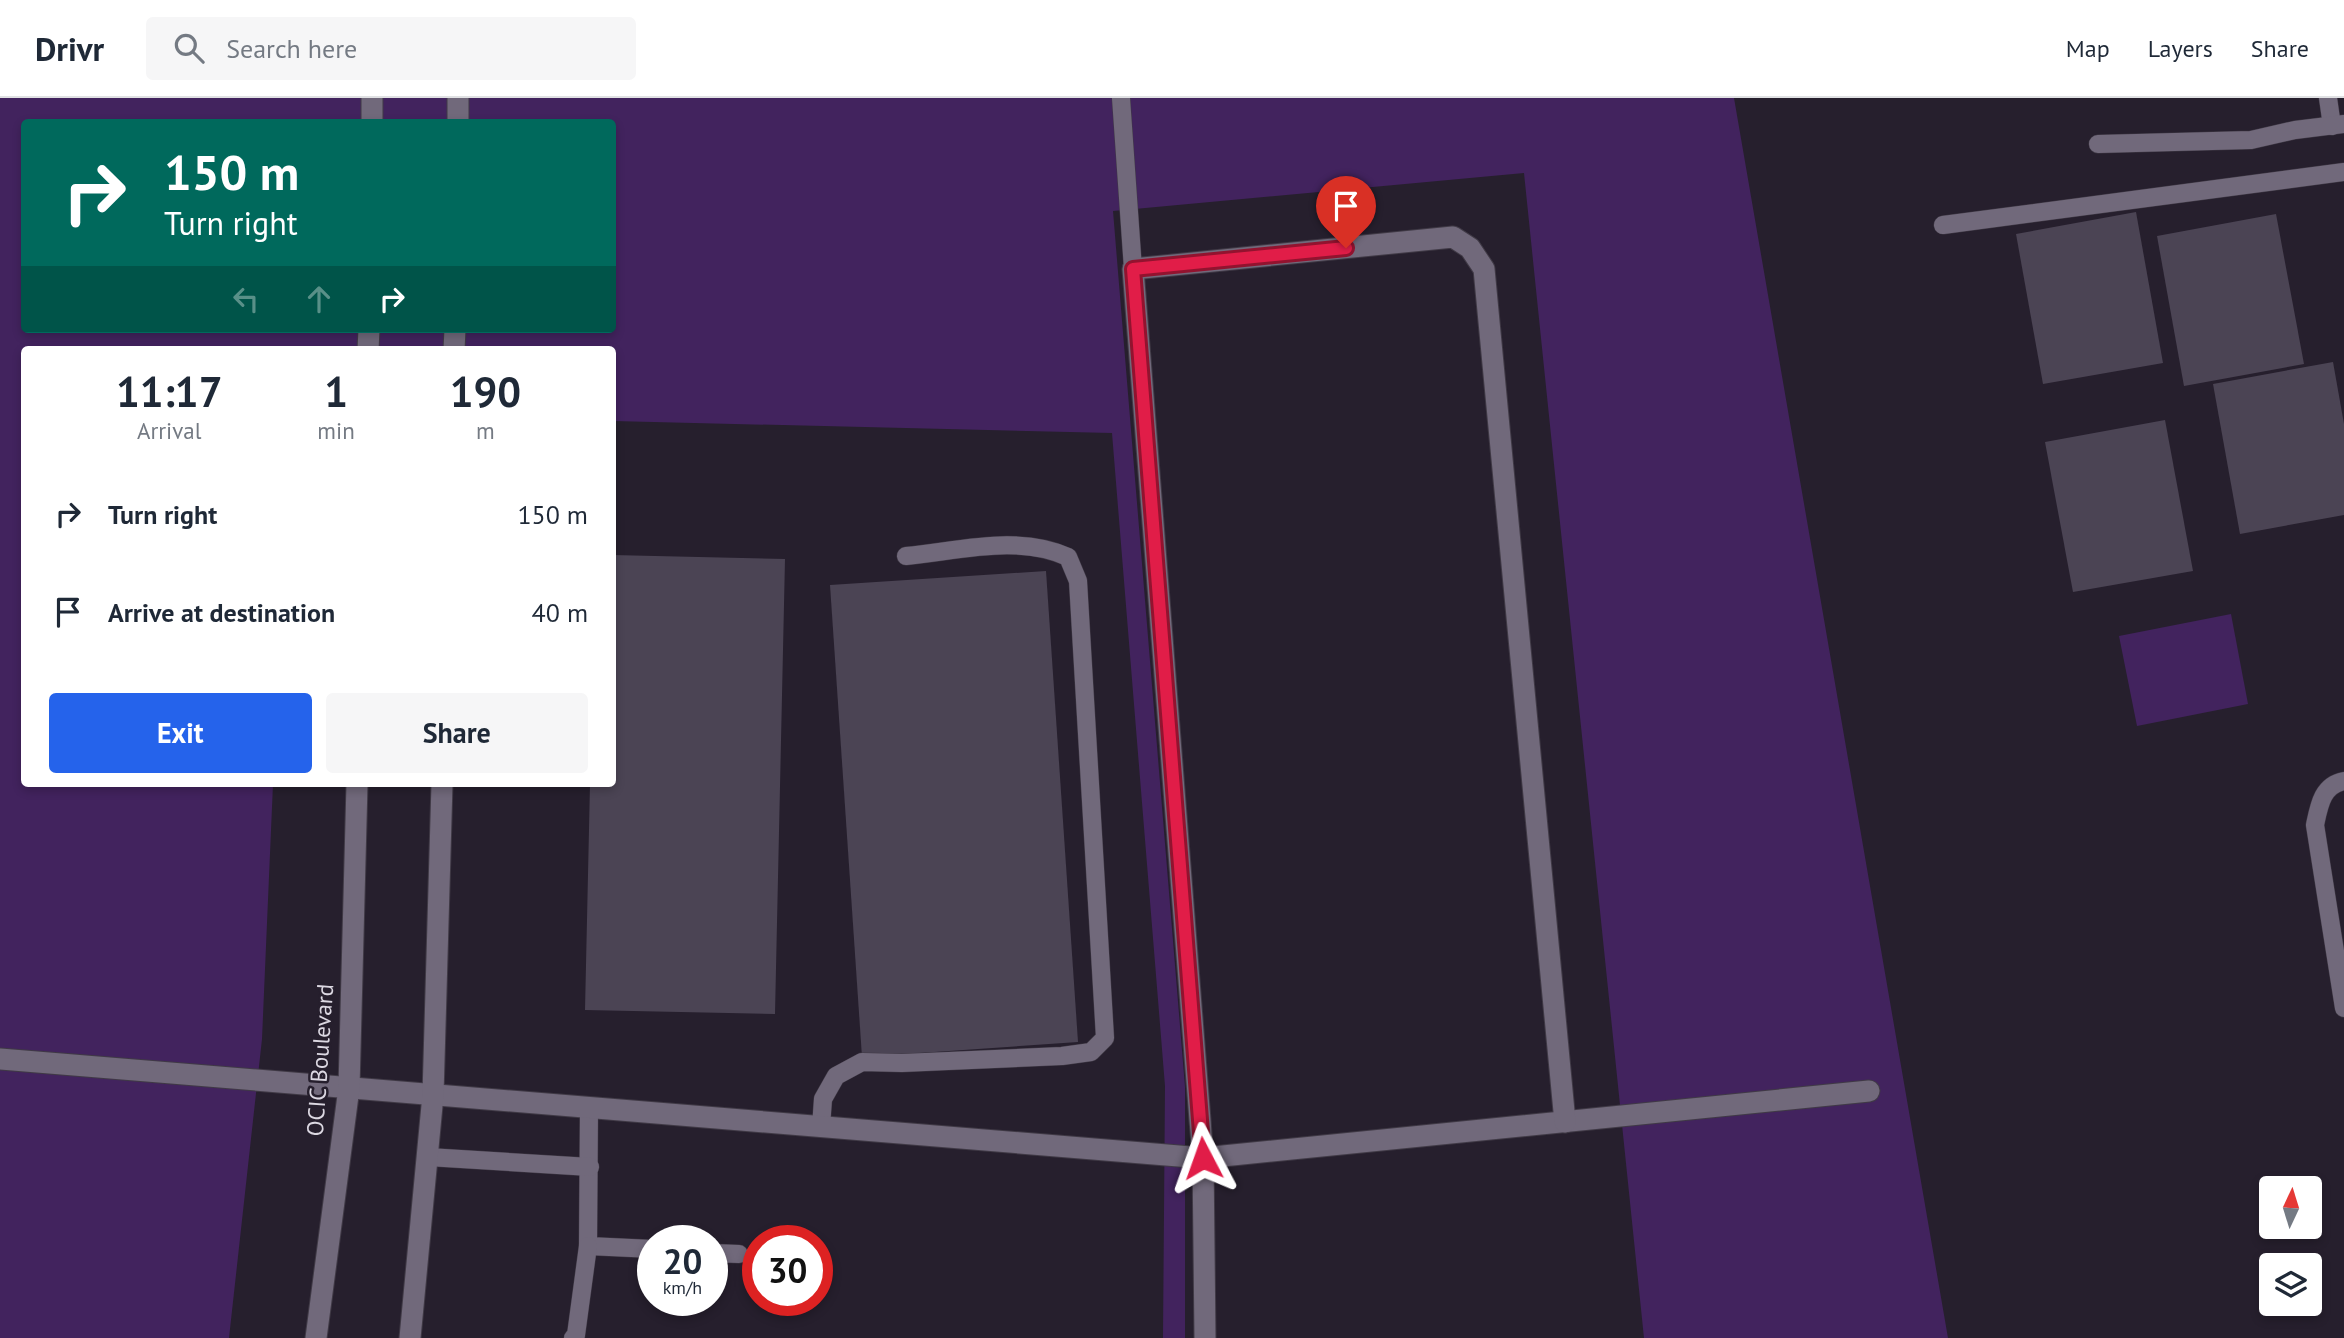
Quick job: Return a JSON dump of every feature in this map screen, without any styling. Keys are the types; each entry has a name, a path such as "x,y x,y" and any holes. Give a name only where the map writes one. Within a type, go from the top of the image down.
{"street":[{"path":"372,98 372,119"},
{"path":"458,98 458,119"},
{"path":"1205,1338 1203,1158 1133,269 1453,237 1470,248 1484,269 1565,1122"},
{"name":"OCIC Boulevard","path":"316,1338 349,1088 357,787"},
{"path":"410,1338 433,1094 442,787"},
{"path":"0,1059 1203,1158 1869,1091"}],"lane":[{"path":"1121,98 1133,269"},
{"path":"2098,144 2251,140 2295,130 2338,125 2328,98"},
{"path":"1943,225 2344,172"},
{"path":"821,1127 823,1099 836,1076 862,1062 902,1063 1062,1056 1091,1052 1105,1038 1078,581 1068,557 1048,548 1023,545 906,556"},
{"path":"2344,781 2338,782 2320,798 2315,824 2344,1008"},
{"path":"573,1338 576,1335 587,1246 589,1107"},
{"path":"428,1157 590,1167"},
{"path":"587,1246 637,1248"},
{"path":"728,1254 738,1254"}],"shaded area":[{"path":"0,98 1734,98 1948,1338 1644,1338 1524,173 1113,211 1185,1087 1185,1338 1163,1338 1165,1086 1112,433 616,421 616,346 21,346 21,787 273,787 262,1039 229,1338 0,1338"},
{"path":"2231,614 2248,704 2137,726 2119,636"}],"building":[{"path":"2136,212 2163,363 2043,384 2016,234"},
{"path":"2276,214 2304,364 2184,386 2157,236"},
{"path":"2333,362 2344,424 2344,515 2240,534 2213,384"},
{"path":"2165,420 2193,571 2073,592 2045,442"},
{"path":"616,555 785,559 775,1014 585,1010 590,787 616,787"},
{"path":"1046,571 1078,1042 862,1057 830,585"}],"route":[{"path":"1203,1158 1133,269 1346,248"}]}
